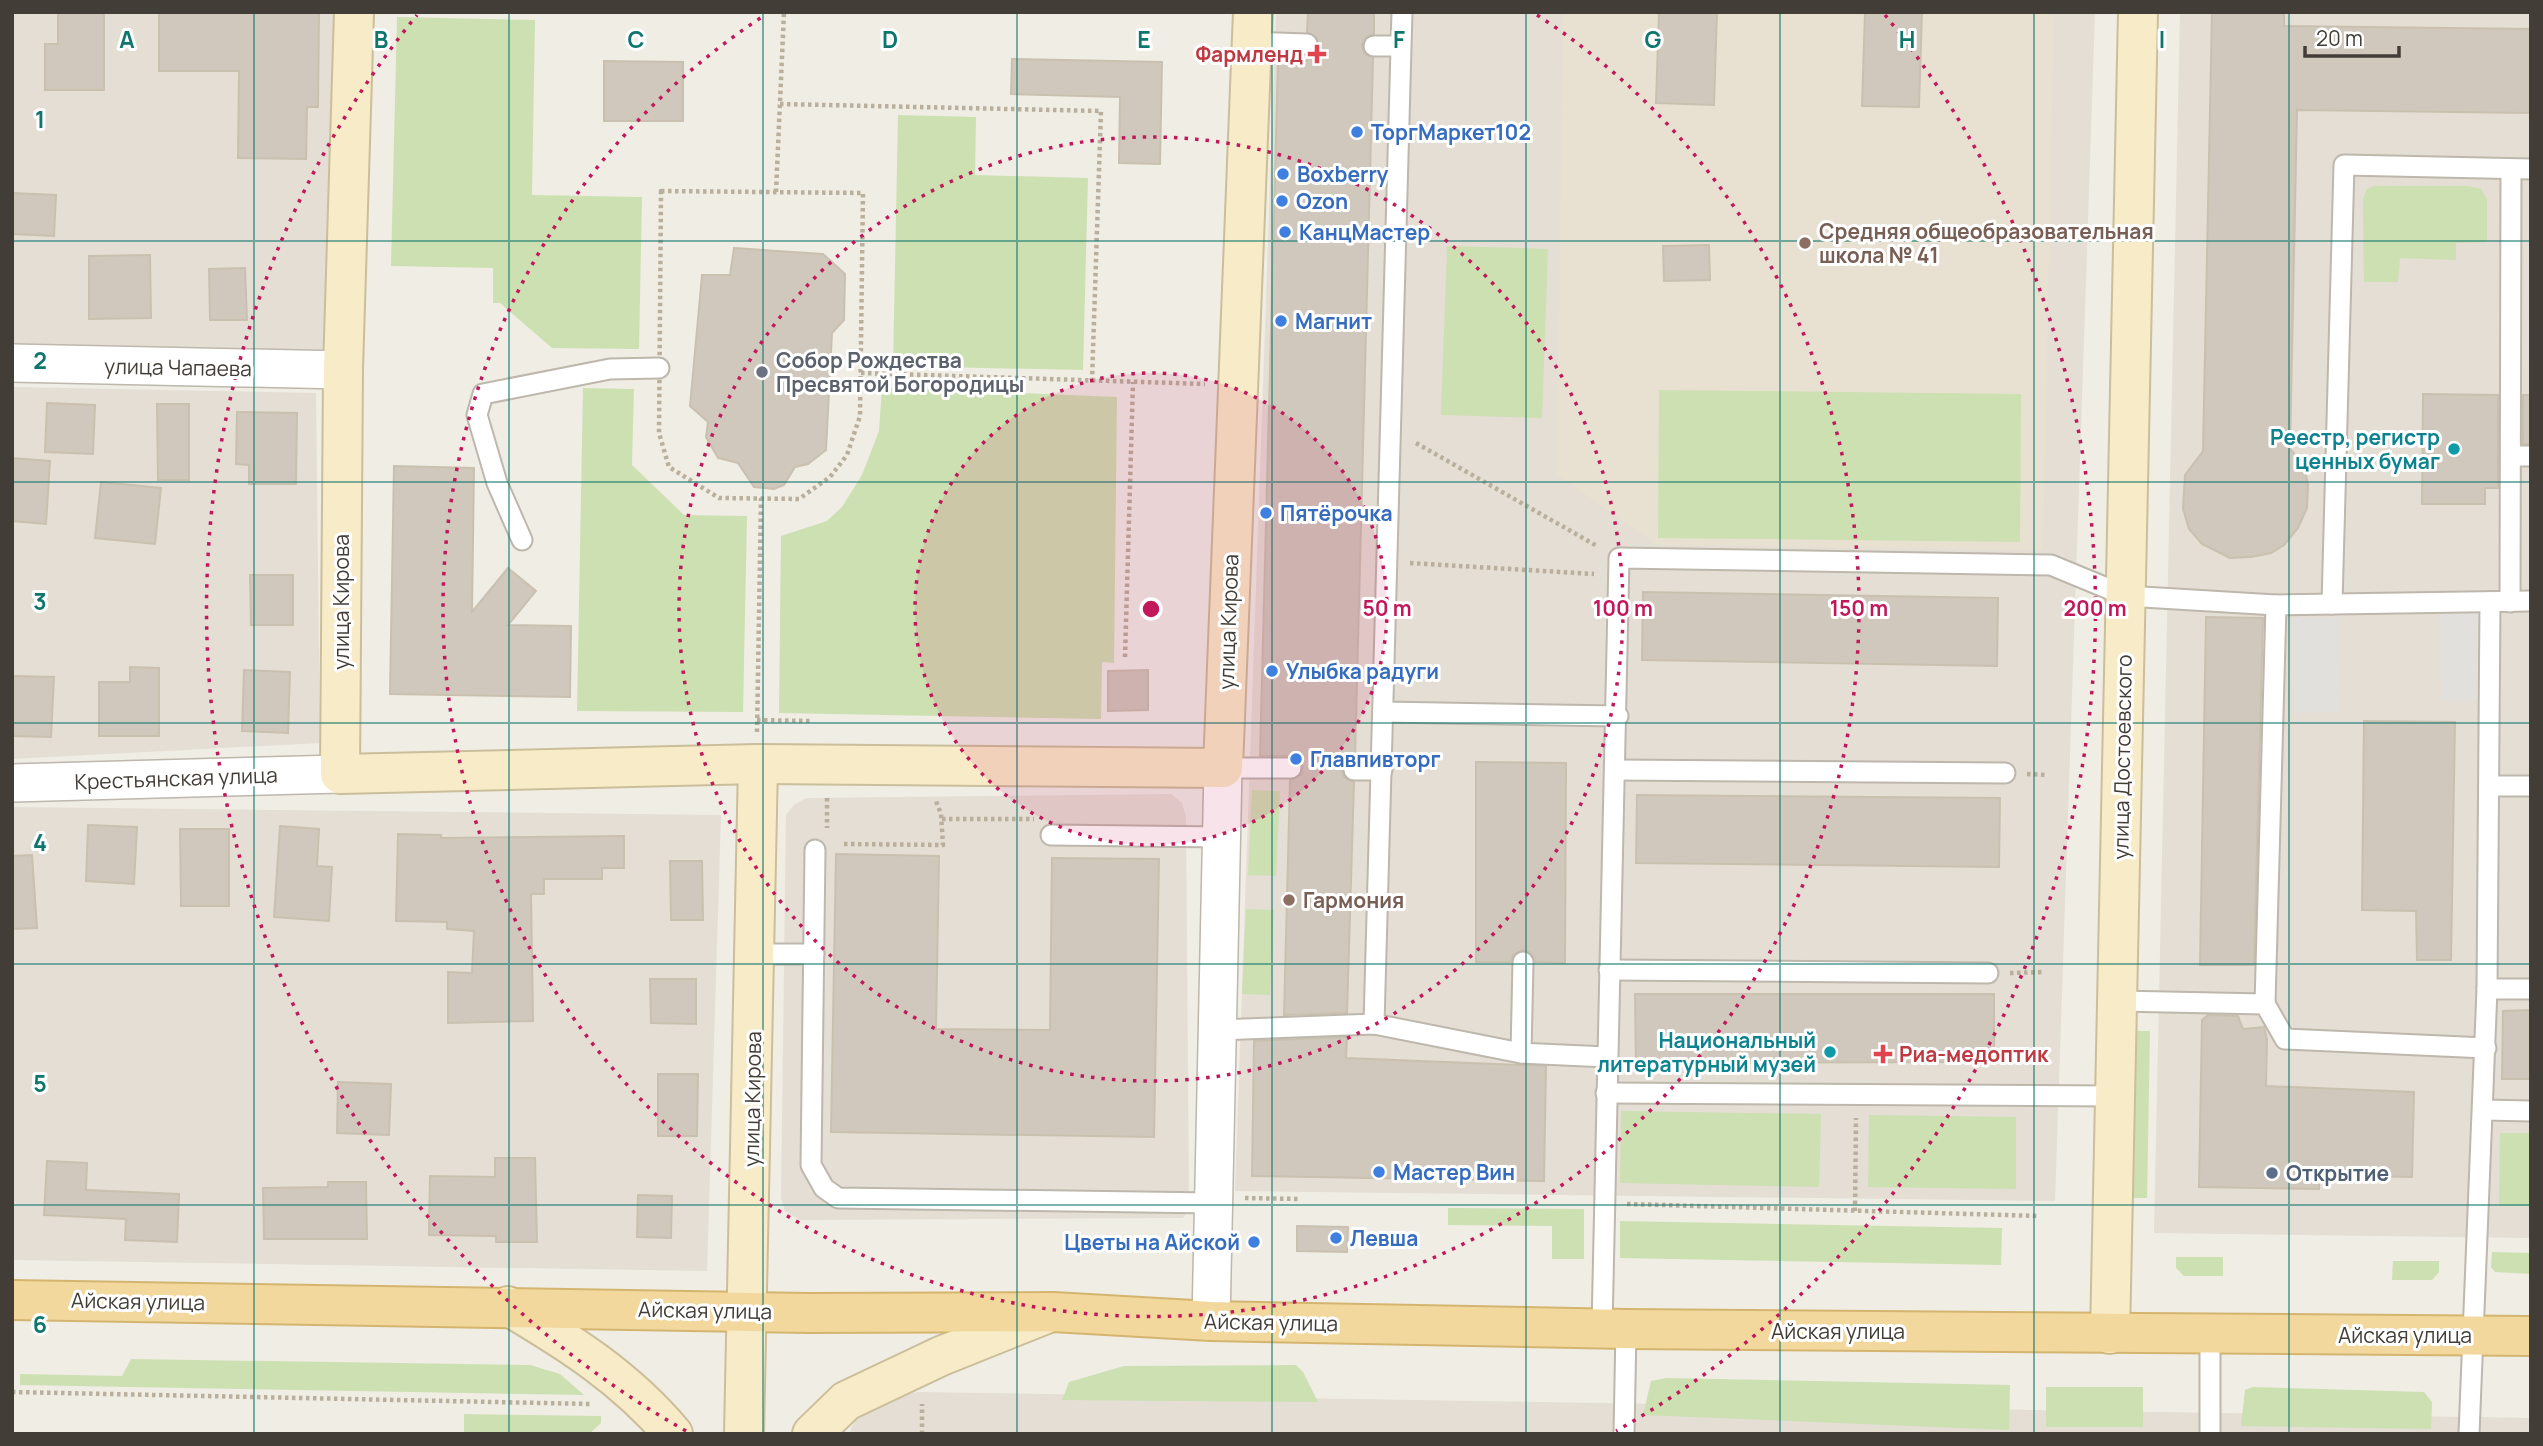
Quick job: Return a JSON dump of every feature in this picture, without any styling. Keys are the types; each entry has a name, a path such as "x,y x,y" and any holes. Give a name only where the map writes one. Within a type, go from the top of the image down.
{"main road":[{"name":"Айская улица","path":"12,1300 747,1311 1053,1312 1211,1321 1614,1329 2531,1336"}],"street":[{"name":"улица Кирова","path":"340,774 343,370 354,12"},
{"name":"улица Достоевского","path":"2109,1334 2138,12"},
{"name":"улица Кирова","path":"1223,768 1252,27"},
{"name":"улица Чапаева","path":"12,363 343,370"},
{"name":"улица Кирова","path":"744,1434 758,764"},
{"path":"340,774 758,764 1223,768 1217,1030 1229,1200 1211,1321"},
{"name":"Крестьянская улица","path":"12,783 340,774"},
{"path":"508,1306 581,1349 648,1404 673,1434"},
{"path":"812,1434 846,1401 941,1356 1053,1312"}],"lane":[{"path":"1374,1024 1402,12"},
{"path":"1252,27 1307,44"},
{"path":"1374,46 1400,46"},
{"path":"2332,604 2344,165 2531,169"},
{"path":"2510,602 2521,456 2511,169"},
{"path":"522,540 497,483 477,415 483,394 610,369 659,368"},
{"path":"1623,1434 1605,1203 1609,970 1618,716 1619,567 2051,565 2126,596 2276,605 2531,601"},
{"path":"2469,1434 2486,1048 2490,602"},
{"path":"2276,605 2265,1004 2285,1038 2486,1048"},
{"path":"1383,712 1618,716"},
{"path":"1223,768 1291,768"},
{"path":"1354,770 1382,770"},
{"path":"1616,770 2005,773"},
{"path":"2488,786 2531,786"},
{"path":"1051,835 1221,837"},
{"path":"815,850 811,1165 824,1188 838,1198 1229,1200"},
{"path":"754,954 814,954"},
{"path":"1521,1053 1523,962"},
{"path":"1609,970 1988,973"},
{"path":"2487,989 2531,989"},
{"path":"2117,1001 2265,1004"},
{"path":"1217,1030 1374,1024 1521,1053 1607,1057"},
{"path":"1606,1093 2115,1096"},
{"path":"2484,1110 2531,1111"},
{"path":"2210,1335 2210,1434"}],"path":[{"path":"776,192 784,12"},
{"path":"780,104 1101,111 1091,380"},
{"path":"661,191 776,192 863,193 860,416 847,455 830,477 799,499 719,498 669,467 659,433 661,191"},
{"path":"861,373 1237,385"},
{"path":"1125,657 1133,382"},
{"path":"1391,429 1619,567"},
{"path":"758,764 761,498"},
{"path":"1387,562 1619,567"},
{"path":"757,720 813,721"},
{"path":"827,789 827,830"},
{"path":"942,819 1050,818 1051,835"},
{"path":"844,844 943,845"},
{"path":"1988,973 2044,972"},
{"path":"1855,1211 1857,1096"},
{"path":"1229,1200 1299,1199"},
{"path":"1605,1203 2039,1216"},
{"path":"12,1392 595,1404"},
{"path":"922,1404 922,1434"}],"shaded area":[{"path":"12,12 338,12 329,361 12,353"},
{"path":"1276,12 2095,12 2055,1201 1235,1191"},
{"name":"Средняя общеобразовательная школа № 41","path":"1563,12 2054,12 2043,550 1657,545 1557,474"},
{"path":"2180,12 2531,12 2531,1238 2154,1233"},
{"path":"2527,245 2531,245 2531,361 2526,361"},
{"path":"12,387 316,393 320,743 12,759"},
{"path":"2483,606 2485,700 2441,700 2440,607"},
{"path":"2337,617 2338,712 2294,713 2292,618"},
{"path":"1171,794 1182,803 1186,817 1189,1208 1183,1218 800,1220 785,1211 781,1198 786,815 794,805 806,798"},
{"path":"12,807 721,815 707,1271 12,1260"},
{"path":"918,1392 2531,1418 2531,1434 849,1434 857,1414 884,1398"}],"green space":[{"path":"397,17 535,20 532,195 642,197 639,349 552,348 500,303 493,303 493,268 391,266"},
{"path":"898,115 976,117 975,175 1088,178 1083,370 893,366"},
{"path":"2374,186 2468,186 2481,189 2487,199 2487,242 2456,243 2456,260 2400,258 2398,282 2364,282 2363,199 2367,189"},
{"path":"1447,246 1548,249 1542,418 1441,415"},
{"path":"882,387 1117,397 1114,663 1102,662 1101,719 779,713 781,536 827,521 842,507 862,475 879,431"},
{"path":"583,388 634,389 632,465 684,515 747,516 743,712 577,711"},
{"path":"1659,390 2021,394 2020,542 1658,538"},
{"path":"1252,790 1280,791 1276,876 1248,875"},
{"path":"1246,909 1274,910 1270,995 1242,994"},
{"path":"2137,1031 2150,1031 2147,1198 2133,1198"},
{"path":"1621,1111 1821,1114 1819,1187 1620,1183"},
{"path":"1869,1115 2016,1117 2016,1189 1868,1187"},
{"path":"2500,1133 2531,1133 2531,1206 2499,1206"},
{"path":"1448,1208 1584,1209 1584,1259 1552,1259 1552,1226 1448,1225"},
{"path":"1620,1221 2002,1228 2001,1265 1620,1258"},
{"path":"2492,1252 2531,1253 2531,1274 2495,1272 2491,1267"},
{"path":"2176,1257 2223,1257 2223,1276 2184,1276 2176,1268"},
{"path":"2393,1261 2439,1261 2439,1272 2432,1280 2392,1280"},
{"path":"131,1359 530,1365 560,1374 584,1395 20,1385 20,1374 122,1376"},
{"path":"1296,1365 1303,1372 1318,1402 1062,1400 1069,1382 1124,1366"},
{"path":"1666,1378 2010,1385 2009,1430 1643,1415 1651,1381"},
{"path":"2046,1387 2143,1387 2143,1427 2046,1427"},
{"path":"2253,1387 2424,1392 2432,1402 2431,1429 2241,1426 2245,1390"},
{"path":"464,1414 601,1416 601,1423 589,1434 464,1434"}],"building":[{"path":"58,12 104,12 104,90 45,90 45,44 58,44"},
{"path":"159,12 319,12 318,107 307,107 306,159 238,158 239,71 159,71"},
{"path":"1308,12 1374,12 1374,34 1367,36 1362,45 1364,53 1373,58 1355,758 1347,760 1342,769 1344,777 1354,782 1347,1013 1284,1015 1290,780 1301,775 1303,767 1298,758 1292,756 1260,756 1278,60 1307,61 1307,56 1318,50 1317,38 1307,32"},
{"path":"1659,12 1717,12 1714,105 1656,103"},
{"path":"1865,12 1922,12 1919,107 1862,106"},
{"path":"2212,12 2284,12 2284,26 2531,29 2531,113 2297,110 2290,449 2304,465 2308,485 2307,508 2298,528 2284,545 2271,553 2251,557 2230,558 2202,544 2189,529 2183,509 2185,475 2203,451"},
{"path":"1012,59 1162,62 1160,164 1119,163 1120,97 1011,94"},
{"path":"604,61 683,62 683,121 604,121"},
{"path":"12,193 56,195 54,236 12,234"},
{"path":"1709,245 1710,280 1664,281 1663,246"},
{"name":"Собор Рождества Пресвятой Богородицы","path":"734,248 823,254 845,274 844,320 832,333 826,450 808,464 795,467 784,485 774,489 754,487 738,463 718,458 706,437 708,422 690,406 702,275 730,275"},
{"path":"150,255 151,318 89,319 89,256"},
{"path":"245,268 247,320 210,320 209,269"},
{"name":"Реестр, регистр ценных бумаг","path":"2423,394 2498,395 2498,488 2485,488 2485,504 2422,504"},
{"path":"2523,395 2531,395 2531,444 2523,444"},
{"path":"47,403 95,405 93,454 45,452"},
{"path":"157,404 189,404 189,480 158,480"},
{"path":"237,412 297,413 296,484 249,484 249,465 236,464"},
{"path":"12,458 50,461 46,524 12,521"},
{"path":"394,466 474,468 472,612 508,568 536,591 508,625 571,626 570,697 390,694"},
{"path":"101,482 161,488 155,544 95,538"},
{"path":"250,575 293,575 293,625 251,625"},
{"path":"1643,592 1998,598 1997,666 1642,660"},
{"path":"2206,617 2263,618 2254,965 2200,965"},
{"path":"130,667 159,668 159,736 99,736 99,682 130,682"},
{"path":"244,670 290,672 288,733 242,731"},
{"path":"1148,670 1148,710 1108,711 1108,671"},
{"path":"13,676 54,677 51,737 12,736"},
{"path":"2364,721 2455,722 2451,960 2417,960 2416,911 2362,910"},
{"path":"1476,762 1566,763 1565,963 1535,962 1530,952 1523,950 1513,955 1511,962 1476,962"},
{"path":"1637,795 2000,798 1999,867 1636,863"},
{"path":"88,825 137,827 134,884 86,881"},
{"path":"280,826 319,829 317,866 332,867 329,921 274,917"},
{"path":"180,829 229,829 229,906 181,906"},
{"path":"398,834 441,835 441,838 624,836 624,868 602,868 602,879 544,879 544,894 531,894 533,1021 448,1023 448,972 472,973 474,931 447,929 447,922 396,921"},
{"path":"836,854 939,856 936,1029 1050,1030 1052,858 1159,859 1154,1137 831,1132"},
{"path":"32,855 37,928 12,929 12,856"},
{"path":"670,861 702,861 703,920 671,920"},
{"path":"650,979 696,979 696,1024 651,1023"},
{"path":"1635,994 1994,994 1994,1062 1636,1063"},
{"path":"2531,1010 2531,1079 2502,1079 2503,1011"},
{"path":"2208,1015 2238,1016 2243,1029 2264,1027 2267,1039 2266,1086 2414,1092 2412,1177 2319,1175 2319,1189 2199,1187 2202,1020"},
{"path":"1347,1037 1346,1058 1546,1066 1544,1181 1252,1176 1254,1041"},
{"path":"658,1074 698,1074 697,1136 658,1136"},
{"path":"338,1082 391,1084 389,1135 337,1133"},
{"path":"495,1158 535,1158 537,1242 496,1242 496,1236 429,1235 430,1176 495,1177"},
{"path":"47,1161 87,1163 86,1190 179,1194 177,1242 125,1240 126,1219 44,1215"},
{"path":"328,1182 366,1182 367,1239 264,1239 263,1188 328,1187"},
{"path":"638,1195 672,1196 671,1238 637,1237"},
{"path":"1297,1226 1348,1227 1347,1252 1297,1251"}],"place":[{"name":"Фармленд","path":"1317,54"},
{"name":"ТоргМаркет102","path":"1357,132"},
{"name":"Boxberry","path":"1283,174"},
{"name":"Ozon","path":"1282,201"},
{"name":"КанцМастер","path":"1285,232"},
{"name":"Средняя общеобразовательная школа № 41","path":"1805,243"},
{"name":"Магнит","path":"1281,321"},
{"name":"Собор Рождества Пресвятой Богородицы","path":"762,372"},
{"name":"Реестр, регистр ценных бумаг","path":"2454,449"},
{"name":"Пятёрочка","path":"1266,513"},
{"name":"Улыбка радуги","path":"1272,671"},
{"name":"Главпивторг","path":"1296,759"},
{"name":"Гармония","path":"1289,900"},
{"name":"Национальный литературный музей","path":"1830,1052"},
{"name":"Риа-медоптик","path":"1883,1054"},
{"name":"Мастер Вин","path":"1379,1172"},
{"name":"Открытие","path":"2272,1173"},
{"name":"Левша","path":"1336,1238"},
{"name":"Цветы на Айской","path":"1254,1242"}]}
